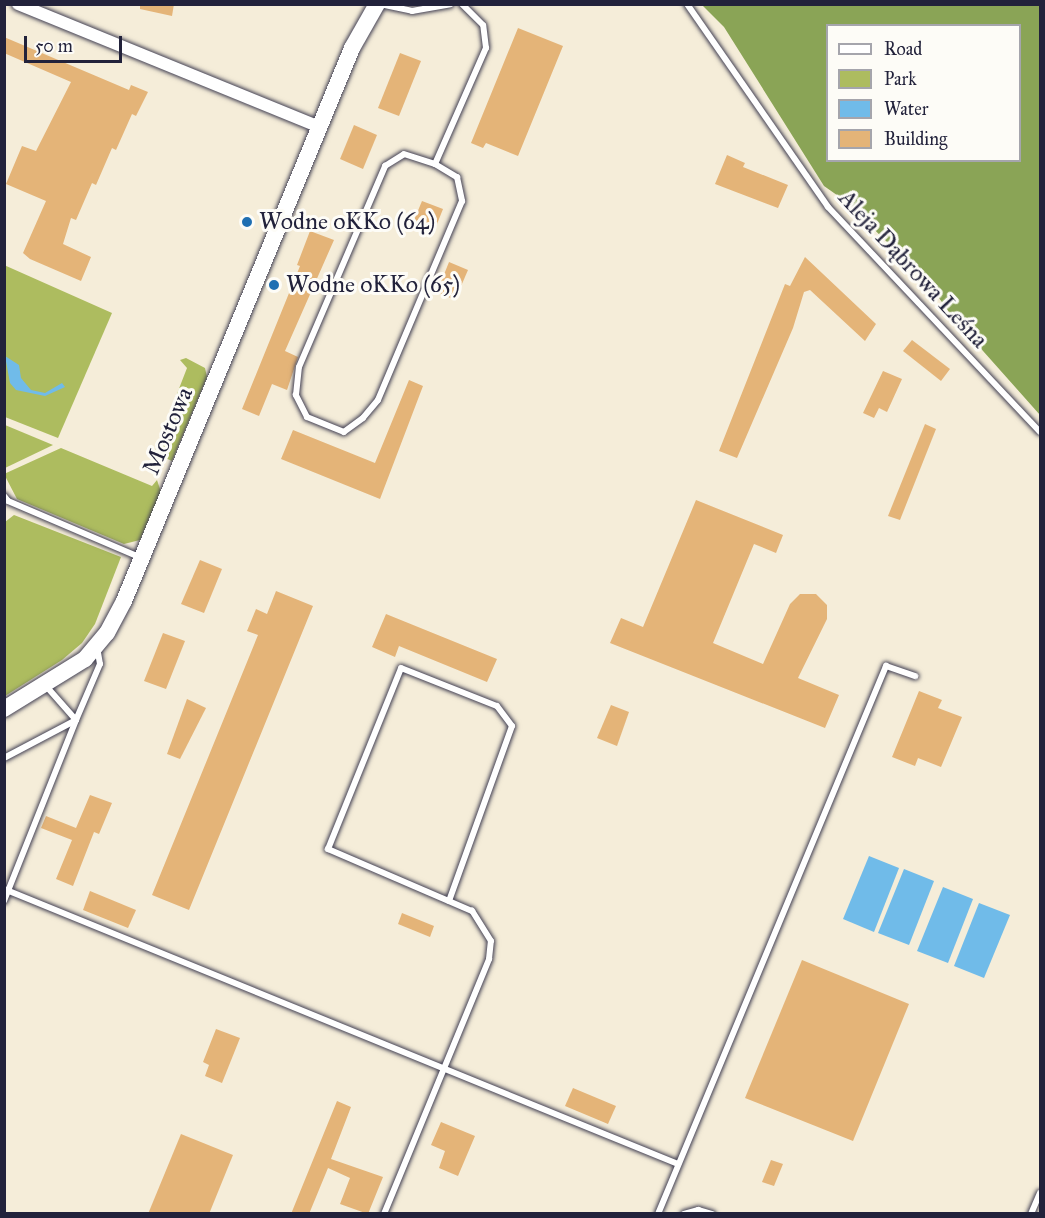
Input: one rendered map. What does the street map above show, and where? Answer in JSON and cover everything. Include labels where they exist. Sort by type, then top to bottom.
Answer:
[{"type":"street","points":[[18,4],[319,127]]},
{"type":"street","name":"Mostowa","points":[[4,709],[46,686],[97,647],[124,601],[352,48],[379,4]]},
{"type":"lane","points":[[379,4],[412,11],[450,4]]},
{"type":"lane","points":[[435,164],[486,48],[483,25],[462,4]]},
{"type":"lane","name":"Aleja Dąbrowa Leśna","points":[[687,4],[828,207],[1041,432]]},
{"type":"lane","points":[[404,154],[435,164],[457,177],[462,201],[378,399],[363,418],[344,432],[307,417],[296,395],[298,367],[385,166],[404,154]]},
{"type":"lane","points":[[4,508],[6,498],[142,558]]},
{"type":"lane","points":[[4,901],[100,664],[97,647]]},
{"type":"lane","points":[[658,1214],[886,666],[915,676]]},
{"type":"lane","points":[[384,1214],[489,959],[491,941],[472,911],[328,849],[401,668],[497,706],[512,726],[449,901]]},
{"type":"lane","points":[[46,686],[76,720]]},
{"type":"lane","points":[[4,758],[76,720]]},
{"type":"lane","points":[[7,890],[678,1164]]},
{"type":"lane","points":[[1031,1214],[1041,1193]]},
{"type":"lane","points":[[684,1214],[698,1210],[712,1214]]},
{"type":"green space","points":[[702,5],[1040,5],[1040,415],[951,315],[927,281],[844,200],[824,186],[724,27]]},
{"type":"green space","points":[[4,265],[112,313],[58,438],[5,417]]},
{"type":"green space","points":[[186,358],[205,368],[207,377],[172,461],[154,453],[187,368],[180,360]]},
{"type":"green space","points":[[5,425],[53,445],[5,468]]},
{"type":"green space","points":[[61,448],[152,486],[157,480],[161,492],[140,540],[124,544],[17,499],[4,474]]},
{"type":"green space","points":[[14,515],[121,557],[95,624],[82,643],[62,660],[5,696],[5,522]]},
{"type":"water","points":[[5,356],[19,365],[21,378],[31,390],[45,393],[62,383],[65,387],[45,396],[16,390],[10,383]]},
{"type":"water","points":[[869,856],[899,868],[874,932],[843,919]]},
{"type":"water","points":[[904,869],[934,881],[909,945],[878,933]]},
{"type":"water","points":[[943,887],[973,899],[948,963],[917,951]]},
{"type":"water","points":[[979,903],[1010,915],[984,978],[954,966]]},
{"type":"building","points":[[140,4],[174,4],[172,16],[140,9]]},
{"type":"building","points":[[518,28],[563,46],[518,156],[486,143],[483,148],[471,143]]},
{"type":"building","points":[[4,37],[129,90],[131,85],[148,92],[136,116],[132,114],[116,150],[112,148],[96,185],[92,183],[76,220],[71,218],[63,244],[91,257],[81,281],[30,259],[23,253],[46,201],[6,184],[22,146],[36,151],[71,82],[4,53]]},
{"type":"building","points":[[400,53],[421,61],[399,116],[378,108]]},
{"type":"building","points":[[354,125],[377,135],[363,169],[340,159]]},
{"type":"building","points":[[727,155],[745,163],[743,167],[788,185],[778,208],[715,184]]},
{"type":"building","points":[[422,201],[443,209],[433,234],[412,225]]},
{"type":"building","points":[[310,231],[334,240],[285,351],[298,357],[287,390],[272,384],[259,416],[242,409],[300,266],[297,265]]},
{"type":"building","points":[[805,257],[876,324],[865,341],[810,290],[804,292],[793,328],[737,458],[719,451],[785,284],[790,286]]},
{"type":"building","points":[[449,262],[468,270],[455,300],[437,292]]},
{"type":"building","points":[[912,340],[950,369],[941,381],[903,351]]},
{"type":"building","points":[[883,371],[902,379],[887,412],[879,408],[874,418],[863,413]]},
{"type":"building","points":[[409,380],[423,386],[380,499],[281,459],[293,430],[375,463]]},
{"type":"building","points":[[925,424],[936,429],[900,520],[888,516]]},
{"type":"building","points":[[696,500],[783,535],[776,553],[754,544],[713,643],[763,664],[790,604],[800,594],[816,594],[827,605],[827,619],[798,678],[839,695],[825,728],[610,643],[621,618],[643,627]]},
{"type":"building","points":[[200,560],[222,569],[204,613],[181,604]]},
{"type":"building","points":[[276,591],[313,606],[189,910],[152,895],[258,635],[247,631],[256,609],[267,614]]},
{"type":"building","points":[[386,614],[497,659],[487,682],[399,646],[395,657],[372,647]]},
{"type":"building","points":[[163,633],[185,641],[166,689],[144,681]]},
{"type":"building","points":[[919,691],[942,700],[938,708],[962,717],[941,767],[918,758],[915,766],[892,757]]},
{"type":"building","points":[[187,699],[206,708],[180,759],[167,754]]},
{"type":"building","points":[[611,705],[629,712],[617,746],[597,738]]},
{"type":"building","points":[[90,795],[112,803],[99,834],[94,832],[73,886],[56,879],[72,840],[41,828],[46,816],[76,828]]},
{"type":"building","points":[[90,891],[136,910],[128,928],[83,910]]},
{"type":"building","points":[[402,913],[434,926],[430,937],[398,924]]},
{"type":"building","points":[[802,960],[909,1004],[853,1141],[745,1098]]},
{"type":"building","points":[[216,1029],[240,1038],[222,1083],[205,1076],[209,1065],[203,1062]]},
{"type":"building","points":[[573,1088],[616,1106],[608,1124],[565,1106]]},
{"type":"building","points":[[337,1101],[351,1107],[331,1159],[383,1177],[368,1214],[340,1204],[350,1178],[328,1168],[309,1214],[291,1214]]},
{"type":"building","points":[[441,1122],[475,1136],[458,1176],[439,1168],[445,1151],[431,1145]]},
{"type":"building","points":[[181,1134],[233,1155],[209,1214],[148,1214]]},
{"type":"building","points":[[771,1160],[783,1164],[774,1186],[762,1182]]},
{"type":"place","name":"Wodne oKKo (64)","points":[[247,222]]},
{"type":"place","name":"Wodne oKKo (65)","points":[[274,285]]}]
